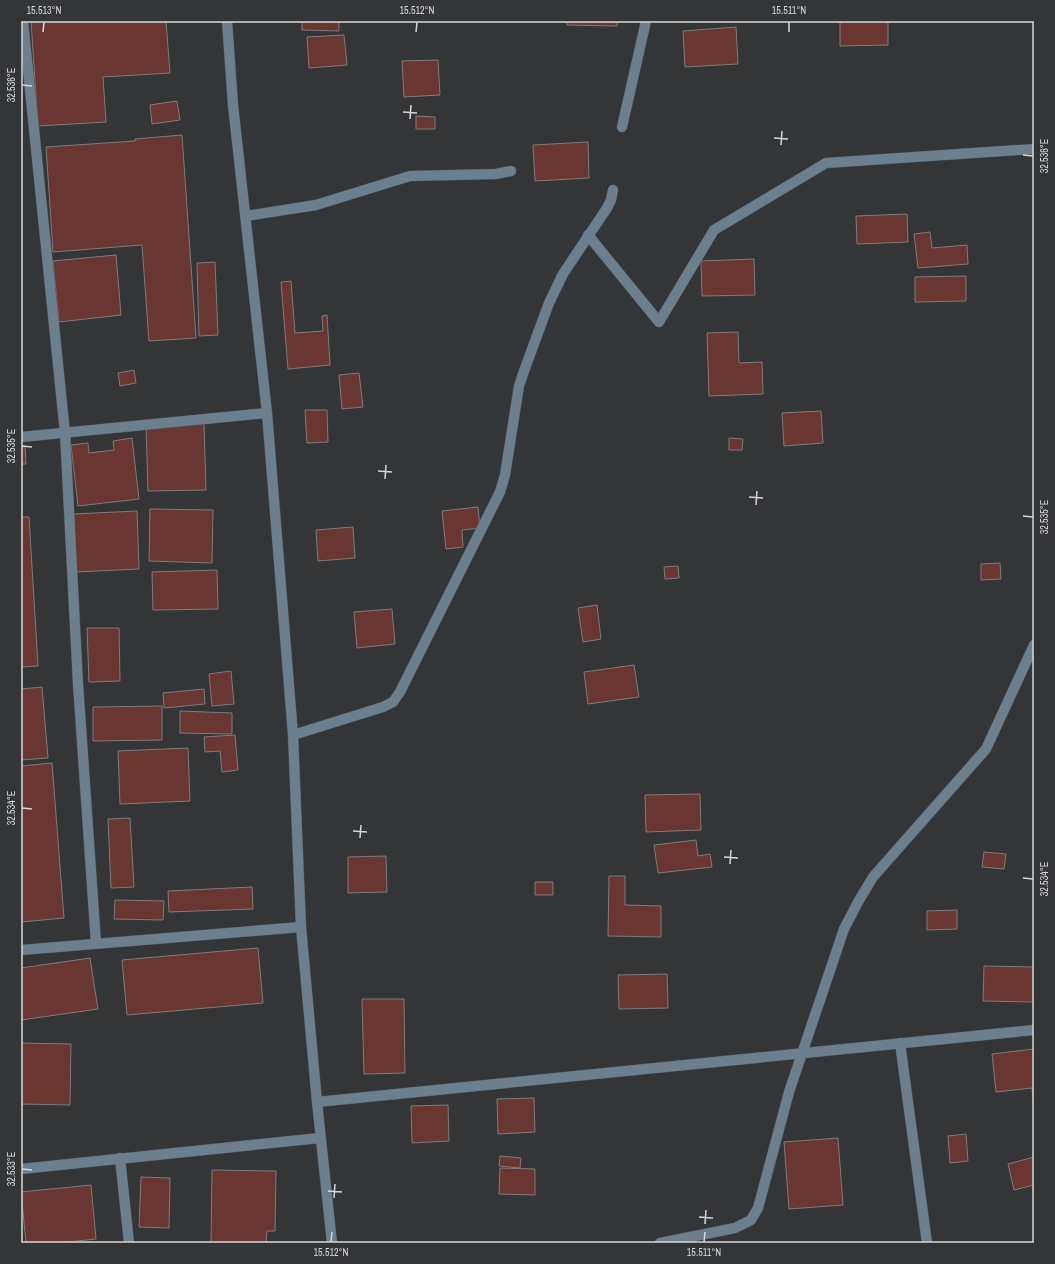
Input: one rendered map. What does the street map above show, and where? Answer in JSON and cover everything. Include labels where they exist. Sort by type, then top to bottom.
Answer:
[{"type":"street","points":[[23,21],[65,433],[78,684],[96,943]]},
{"type":"street","points":[[227,21],[233,105],[267,413],[293,735],[301,928],[320,1138],[332,1243]]},
{"type":"street","points":[[622,127],[646,21]]},
{"type":"street","points":[[588,235],[659,322],[714,230],[826,163],[1034,148]]},
{"type":"street","points":[[246,216],[316,205],[410,176],[496,174],[511,171]]},
{"type":"street","points":[[293,735],[382,707],[393,702],[400,692],[500,492],[505,475],[520,386],[549,303],[563,274],[612,200],[613,190]]},
{"type":"street","points":[[21,437],[267,413]]},
{"type":"street","points":[[660,1243],[735,1228],[751,1220],[758,1208],[789,1092],[844,929],[873,877],[986,749],[1034,646]]},
{"type":"street","points":[[21,950],[301,928]]},
{"type":"street","points":[[317,1102],[1034,1030]]},
{"type":"street","points":[[900,1044],[927,1243]]},
{"type":"street","points":[[21,1168],[320,1138]]},
{"type":"street","points":[[120,1158],[129,1243]]},
{"type":"building","points":[[31,21],[166,21],[170,73],[103,77],[106,122],[38,126]]},
{"type":"building","points":[[302,21],[339,21],[339,31],[302,30]]},
{"type":"building","points":[[567,21],[617,21],[617,26],[567,25]]},
{"type":"building","points":[[840,21],[888,21],[888,45],[840,46]]},
{"type":"building","points":[[736,27],[738,64],[685,67],[683,31]]},
{"type":"building","points":[[344,35],[347,65],[309,68],[307,37]]},
{"type":"building","points":[[438,60],[440,95],[404,97],[402,61]]},
{"type":"building","points":[[177,101],[180,120],[152,124],[150,105]]},
{"type":"building","points":[[416,116],[435,117],[435,129],[416,129]]},
{"type":"building","points":[[182,135],[196,338],[149,341],[142,245],[53,252],[46,147],[135,141],[135,139]]},
{"type":"building","points":[[588,142],[589,178],[535,181],[533,145]]},
{"type":"building","points":[[907,214],[908,242],[857,244],[856,216]]},
{"type":"building","points":[[930,232],[932,248],[967,245],[968,264],[918,268],[914,234]]},
{"type":"building","points":[[116,255],[121,315],[59,322],[53,261]]},
{"type":"building","points":[[754,259],[755,295],[702,296],[701,261]]},
{"type":"building","points":[[215,262],[218,335],[199,336],[197,263]]},
{"type":"building","points":[[966,276],[966,301],[915,302],[915,277]]},
{"type":"building","points":[[291,281],[295,333],[323,331],[322,316],[327,315],[330,365],[288,369],[281,282]]},
{"type":"building","points":[[738,332],[739,363],[762,362],[763,394],[709,396],[707,333]]},
{"type":"building","points":[[134,370],[136,383],[120,386],[118,373]]},
{"type":"building","points":[[359,373],[363,407],[342,409],[339,375]]},
{"type":"building","points":[[305,410],[327,410],[328,442],[307,443]]},
{"type":"building","points":[[821,411],[823,443],[784,446],[782,413]]},
{"type":"building","points":[[204,424],[206,490],[148,491],[146,426]]},
{"type":"building","points":[[132,438],[139,499],[78,506],[71,445],[88,443],[89,453],[114,450],[113,441]]},
{"type":"building","points":[[729,438],[743,439],[742,450],[729,450]]},
{"type":"building","points":[[21,446],[25,446],[26,464],[21,464]]},
{"type":"building","points":[[478,507],[480,528],[462,530],[463,547],[446,549],[442,511]]},
{"type":"building","points":[[150,509],[213,510],[212,563],[149,561]]},
{"type":"building","points":[[137,511],[139,569],[76,572],[73,514]]},
{"type":"building","points":[[21,517],[29,517],[38,666],[21,667]]},
{"type":"building","points":[[353,527],[355,558],[318,561],[316,530]]},
{"type":"building","points":[[1000,563],[1001,579],[981,580],[981,564]]},
{"type":"building","points":[[678,566],[679,578],[665,579],[664,567]]},
{"type":"building","points":[[217,570],[218,609],[153,610],[152,572]]},
{"type":"building","points":[[597,605],[601,639],[583,642],[578,608]]},
{"type":"building","points":[[392,609],[395,644],[357,648],[354,612]]},
{"type":"building","points":[[87,628],[119,628],[120,681],[89,682]]},
{"type":"building","points":[[634,665],[639,697],[588,704],[584,672]]},
{"type":"building","points":[[231,671],[234,704],[212,706],[209,674]]},
{"type":"building","points":[[42,687],[48,758],[21,760],[21,689]]},
{"type":"building","points":[[204,689],[205,704],[164,708],[163,693]]},
{"type":"building","points":[[162,706],[162,740],[93,741],[93,707]]},
{"type":"building","points":[[180,711],[232,713],[232,734],[180,733]]},
{"type":"building","points":[[235,735],[238,770],[222,772],[220,751],[205,752],[204,737]]},
{"type":"building","points":[[188,748],[190,801],[120,804],[118,751]]},
{"type":"building","points":[[52,763],[64,918],[21,922],[21,766]]},
{"type":"building","points":[[700,794],[701,830],[646,832],[645,795]]},
{"type":"building","points":[[130,818],[134,887],[111,888],[108,819]]},
{"type":"building","points":[[696,840],[698,856],[710,854],[712,867],[658,873],[654,845]]},
{"type":"building","points":[[984,852],[1006,854],[1004,869],[982,867]]},
{"type":"building","points":[[386,856],[387,892],[348,893],[348,857]]},
{"type":"building","points":[[609,876],[625,876],[625,905],[661,906],[661,937],[608,936]]},
{"type":"building","points":[[535,882],[553,882],[553,895],[535,895]]},
{"type":"building","points":[[252,887],[253,909],[169,912],[168,891]]},
{"type":"building","points":[[115,900],[164,901],[163,920],[114,919]]},
{"type":"building","points":[[957,910],[957,929],[927,930],[927,911]]},
{"type":"building","points":[[258,948],[263,1003],[127,1015],[122,960]]},
{"type":"building","points":[[90,958],[98,1009],[21,1020],[21,968]]},
{"type":"building","points":[[984,966],[1034,967],[1034,1002],[983,1001]]},
{"type":"building","points":[[667,974],[668,1008],[619,1009],[618,975]]},
{"type":"building","points":[[362,999],[404,999],[405,1073],[364,1074]]},
{"type":"building","points":[[21,1043],[71,1044],[70,1105],[21,1104]]},
{"type":"building","points":[[1034,1049],[1034,1107],[1032,1088],[996,1092],[992,1054]]},
{"type":"building","points":[[534,1098],[535,1132],[498,1134],[497,1099]]},
{"type":"building","points":[[448,1105],[449,1141],[412,1143],[411,1106]]},
{"type":"building","points":[[966,1134],[968,1161],[950,1163],[948,1136]]},
{"type":"building","points":[[838,1138],[843,1205],[789,1209],[784,1142]]},
{"type":"building","points":[[500,1156],[521,1158],[520,1168],[499,1166]]},
{"type":"building","points":[[1034,1157],[1034,1185],[1014,1190],[1008,1164]]},
{"type":"building","points":[[500,1168],[535,1169],[535,1195],[499,1194]]},
{"type":"building","points":[[212,1170],[276,1171],[275,1231],[267,1231],[266,1243],[211,1243]]},
{"type":"building","points":[[141,1177],[170,1178],[169,1228],[139,1227]]},
{"type":"building","points":[[91,1185],[96,1239],[59,1243],[26,1243],[21,1192]]}]
